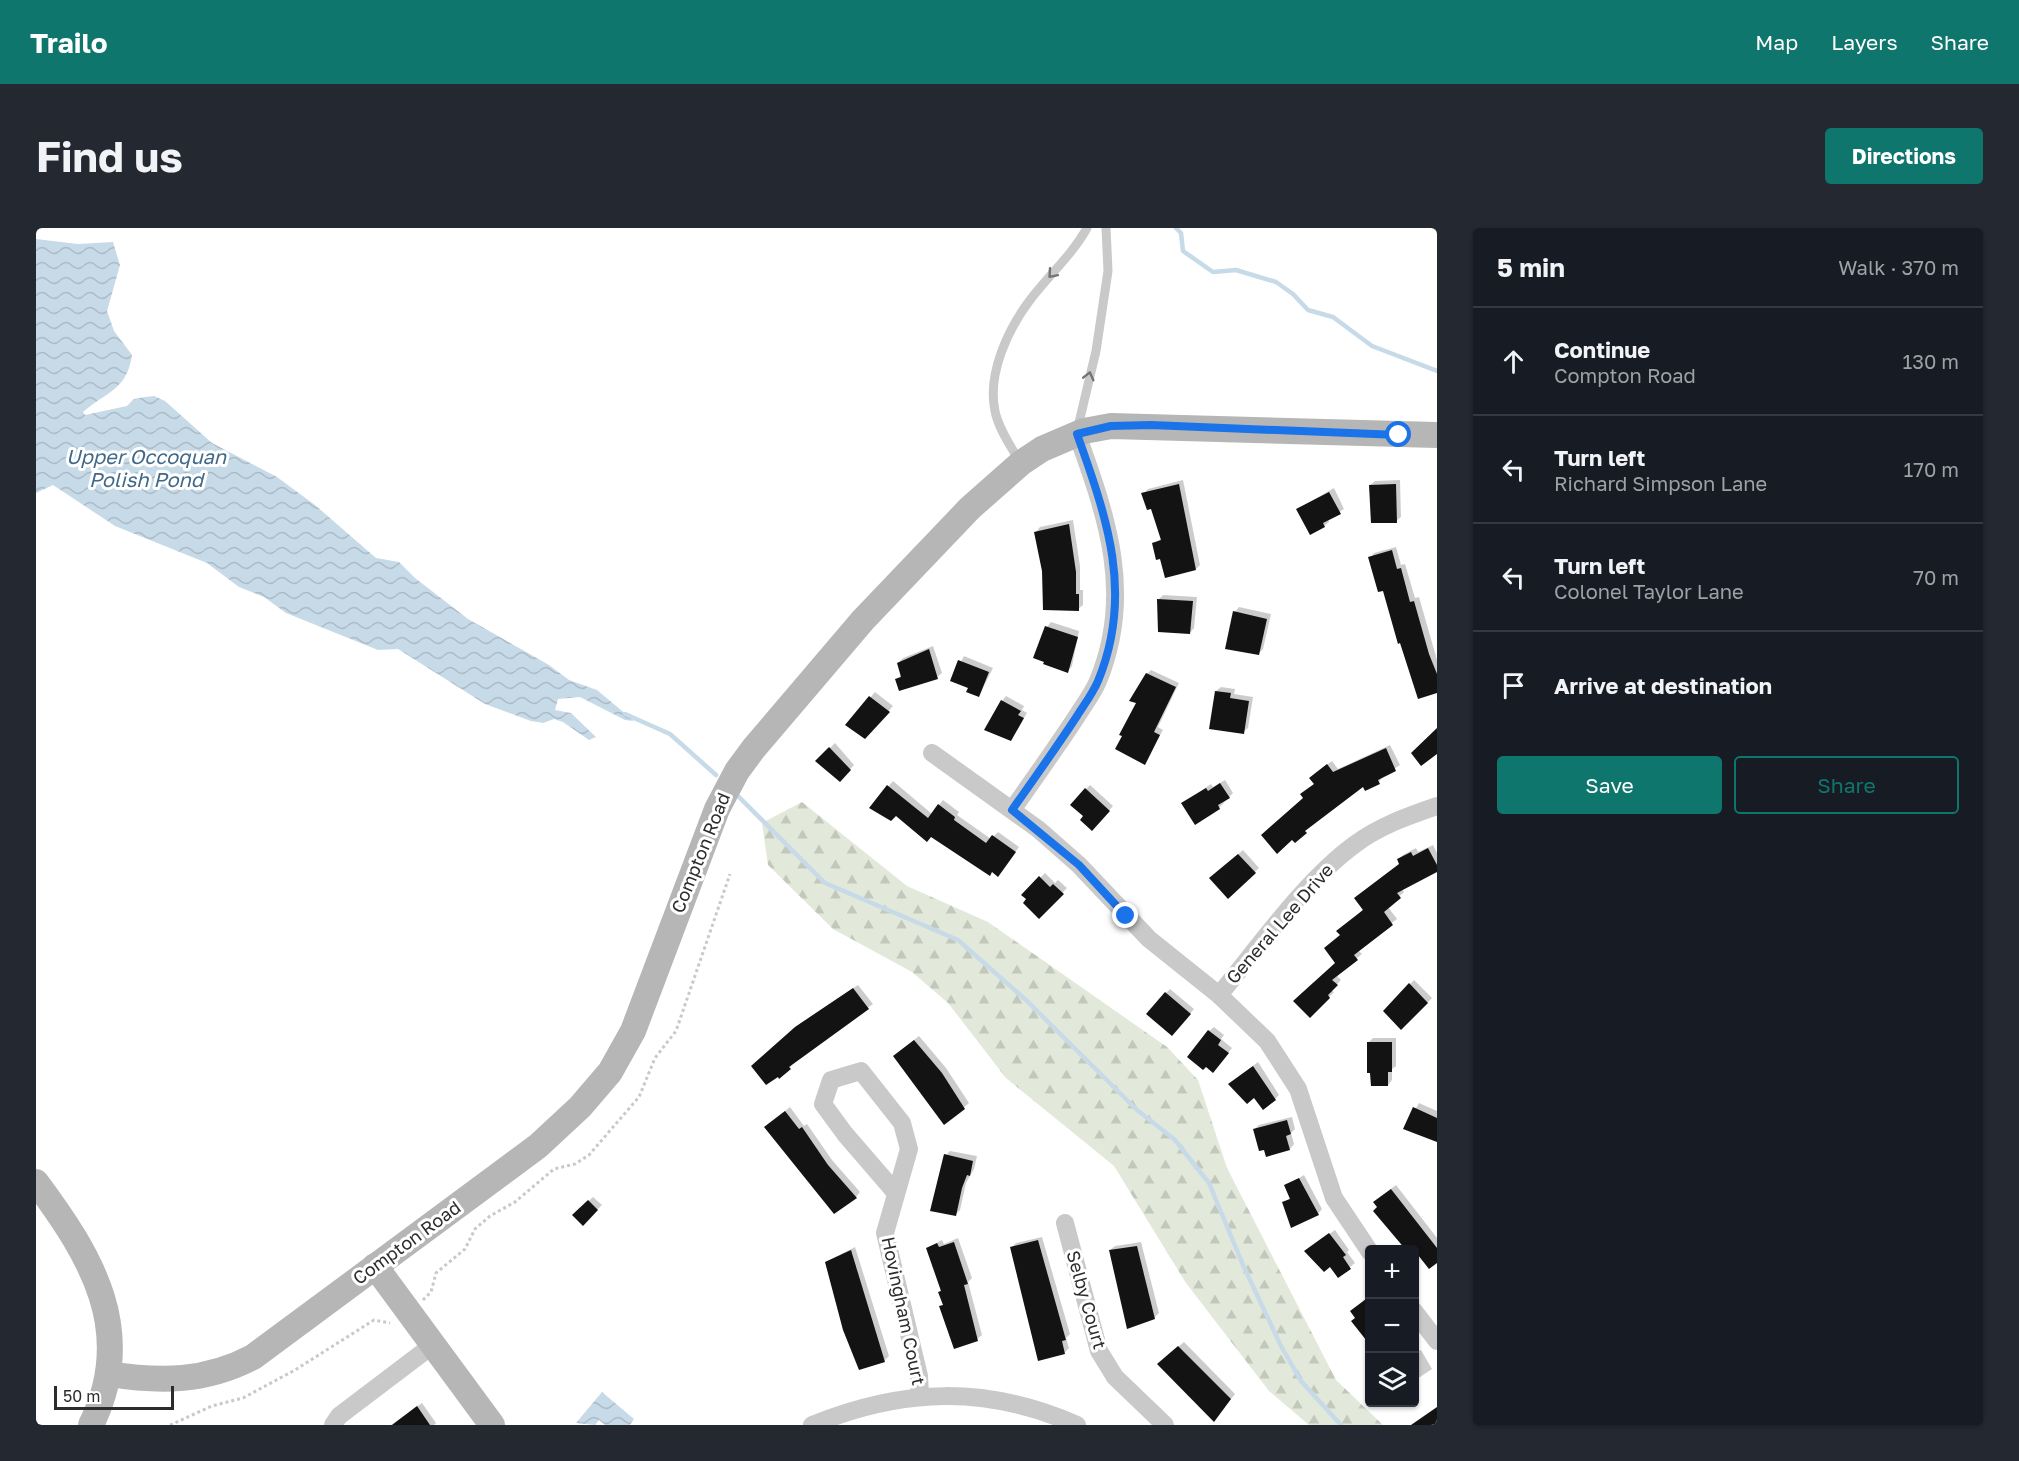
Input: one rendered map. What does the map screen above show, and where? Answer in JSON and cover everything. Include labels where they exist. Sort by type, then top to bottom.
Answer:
[{"type":"street","name":"Compton Road","points":[[109,1374],[145,1380],[187,1379],[236,1365],[270,1347],[538,1146],[597,1089],[622,1054],[633,1031],[694,862],[717,808],[737,771],[766,732],[898,582],[970,508],[1021,463],[1042,449],[1077,434],[1111,426],[1151,425],[1437,435]]},
{"type":"street","points":[[1012,810],[1098,682],[1114,631],[1117,586],[1111,543],[1097,490],[1077,434]]},
{"type":"street","points":[[932,753],[1012,810],[1079,865],[1149,939],[1219,995],[1254,1027],[1282,1061],[1298,1089],[1334,1198],[1365,1245]]},
{"type":"street","name":"General Lee Drive","points":[[1219,995],[1319,876],[1337,858],[1380,828],[1437,806]]},
{"type":"street","name":"Hovingham Court","points":[[895,1192],[845,1134],[823,1104],[831,1080],[861,1071],[902,1123],[909,1149],[885,1233],[919,1376],[920,1395]]},
{"type":"street","points":[[36,1182],[79,1243],[93,1271],[109,1333],[109,1374],[100,1407],[91,1425]]},
{"type":"street","name":"Selby Court","points":[[1065,1223],[1099,1351],[1115,1377],[1165,1425]]},
{"type":"street","points":[[375,1266],[492,1425]]},
{"type":"street","points":[[1419,1318],[1437,1341]]},
{"type":"street","points":[[333,1425],[339,1416],[434,1344]]},
{"type":"street","points":[[812,1425],[849,1410],[920,1395],[960,1396],[1018,1404],[1077,1425]]},
{"type":"lane","points":[[1021,463],[994,412],[993,381],[999,356],[1029,301],[1077,245],[1087,228]]},
{"type":"lane","points":[[1077,434],[1095,351],[1108,272],[1106,228]]},
{"type":"green space","points":[[802,802],[907,886],[988,922],[1167,1047],[1198,1080],[1227,1168],[1336,1380],[1383,1425],[1309,1425],[1269,1391],[1186,1283],[1114,1166],[1006,1078],[948,1003],[912,972],[833,929],[768,865],[762,823]]},
{"type":"water","name":"Upper Occoquan Polish Pond","points":[[36,239],[78,244],[113,242],[120,265],[107,311],[114,331],[132,355],[129,367],[120,383],[83,412],[85,415],[127,406],[134,399],[145,397],[154,396],[165,401],[212,443],[277,477],[315,505],[376,558],[399,562],[415,578],[468,619],[549,665],[569,680],[597,690],[634,721],[625,720],[580,697],[558,699],[555,710],[571,713],[596,737],[589,740],[563,722],[554,719],[543,723],[531,721],[485,704],[398,649],[378,650],[286,613],[264,597],[239,587],[207,563],[115,526],[53,485],[36,493]]},
{"type":"water","points":[[602,1392],[634,1419],[630,1425],[605,1425],[599,1420],[595,1425],[576,1423]]},
{"type":"building","points":[[1179,484],[1196,570],[1165,578],[1160,559],[1156,560],[1152,543],[1161,540],[1151,509],[1147,510],[1141,493]]},
{"type":"building","points":[[1396,484],[1397,523],[1371,523],[1369,485]]},
{"type":"building","points":[[1329,492],[1341,514],[1323,523],[1325,527],[1310,535],[1296,509]]},
{"type":"building","points":[[1069,524],[1076,572],[1076,594],[1079,594],[1079,611],[1043,610],[1042,571],[1034,532]]},
{"type":"building","points":[[1392,550],[1397,569],[1401,568],[1410,602],[1414,601],[1437,674],[1437,693],[1418,699],[1400,643],[1398,644],[1383,591],[1378,592],[1368,557]]},
{"type":"building","points":[[1157,599],[1193,601],[1190,634],[1158,632]]},
{"type":"building","points":[[1233,611],[1267,619],[1259,655],[1225,649]]},
{"type":"building","points":[[1045,626],[1078,637],[1068,673],[1033,658]]},
{"type":"building","points":[[929,649],[938,679],[899,691],[895,679],[901,677],[897,663]]},
{"type":"building","points":[[958,660],[989,672],[979,697],[966,692],[968,688],[950,681]]},
{"type":"building","points":[[1146,673],[1176,687],[1154,732],[1160,735],[1145,765],[1115,749],[1122,736],[1119,735],[1136,703],[1129,701]]},
{"type":"building","points":[[1215,691],[1231,693],[1230,698],[1249,701],[1244,734],[1209,729]]},
{"type":"building","points":[[869,696],[890,712],[865,739],[845,725]]},
{"type":"building","points":[[1001,700],[1021,711],[1018,715],[1024,718],[1011,741],[984,730]]},
{"type":"building","points":[[1437,728],[1437,754],[1421,766],[1411,753]]},
{"type":"building","points":[[829,747],[851,770],[840,782],[815,761]]},
{"type":"building","points":[[1386,748],[1396,771],[1378,780],[1380,784],[1365,791],[1363,787],[1305,831],[1307,833],[1295,843],[1292,840],[1277,854],[1261,835],[1303,798],[1300,794],[1314,784],[1309,778],[1327,764],[1333,772]]},
{"type":"building","points":[[1220,783],[1230,798],[1218,805],[1220,809],[1195,825],[1181,803],[1206,788],[1208,791]]},
{"type":"building","points":[[887,785],[928,818],[938,804],[955,817],[954,820],[986,843],[992,835],[1016,852],[998,877],[992,872],[990,876],[931,837],[927,842],[896,816],[891,821],[869,808]]},
{"type":"building","points":[[1085,788],[1110,811],[1092,831],[1080,820],[1083,816],[1070,805]]},
{"type":"building","points":[[1428,848],[1437,865],[1437,872],[1397,893],[1401,898],[1384,912],[1393,925],[1354,955],[1358,960],[1332,980],[1338,985],[1328,995],[1330,998],[1310,1018],[1293,1001],[1335,963],[1324,948],[1340,935],[1336,931],[1363,910],[1354,898],[1399,864],[1397,859],[1411,852],[1413,856]]},
{"type":"building","points":[[1238,854],[1256,873],[1228,899],[1209,878]]},
{"type":"building","points":[[1039,876],[1050,887],[1053,884],[1064,894],[1039,919],[1023,903],[1026,899],[1021,895]]},
{"type":"building","points":[[1409,983],[1428,1003],[1401,1030],[1383,1011]]},
{"type":"building","points":[[853,988],[869,1009],[789,1067],[791,1069],[779,1079],[778,1077],[766,1085],[751,1066],[795,1027]]},
{"type":"building","points":[[1165,992],[1191,1014],[1172,1036],[1146,1014]]},
{"type":"building","points":[[1208,1030],[1221,1040],[1218,1045],[1229,1053],[1213,1073],[1206,1067],[1203,1070],[1187,1057]]},
{"type":"building","points":[[914,1040],[942,1073],[965,1109],[944,1125],[893,1056]]},
{"type":"building","points":[[1367,1042],[1392,1042],[1392,1072],[1388,1072],[1388,1086],[1371,1086],[1370,1073],[1367,1073]]},
{"type":"building","points":[[1253,1066],[1276,1100],[1263,1110],[1254,1098],[1247,1104],[1228,1084]]},
{"type":"building","points":[[1413,1107],[1437,1118],[1437,1142],[1403,1129]]},
{"type":"building","points":[[785,1111],[799,1129],[802,1127],[828,1165],[857,1198],[834,1214],[764,1127]]},
{"type":"building","points":[[1287,1120],[1291,1134],[1286,1136],[1290,1150],[1266,1157],[1264,1150],[1259,1151],[1253,1129]]},
{"type":"building","points":[[944,1154],[973,1161],[970,1176],[967,1175],[962,1188],[956,1216],[930,1211]]},
{"type":"building","points":[[1299,1178],[1319,1215],[1291,1228],[1282,1202],[1290,1199],[1284,1185]]},
{"type":"building","points":[[1391,1189],[1437,1248],[1437,1263],[1429,1269],[1419,1256],[1419,1245],[1402,1245],[1373,1211],[1377,1207],[1373,1202]]},
{"type":"building","points":[[588,1200],[598,1210],[583,1226],[572,1215]]},
{"type":"building","points":[[1329,1233],[1346,1255],[1343,1257],[1351,1269],[1338,1278],[1330,1267],[1324,1272],[1304,1251]]},
{"type":"building","points":[[1038,1240],[1066,1340],[1062,1341],[1065,1354],[1038,1361],[1010,1247]]},
{"type":"building","points":[[954,1242],[968,1284],[964,1285],[978,1341],[954,1349],[939,1306],[943,1305],[938,1292],[941,1291],[926,1248],[937,1243],[939,1247]]},
{"type":"building","points":[[1137,1246],[1155,1319],[1127,1329],[1109,1250]]},
{"type":"building","points":[[851,1250],[885,1362],[859,1370],[843,1330],[825,1262]]},
{"type":"building","points":[[1365,1300],[1365,1339],[1351,1321],[1355,1318],[1350,1311]]},
{"type":"building","points":[[1178,1346],[1231,1399],[1214,1422],[1157,1364]]},
{"type":"building","points":[[417,1406],[430,1425],[392,1425]]},
{"type":"building","points":[[1437,1407],[1437,1425],[1411,1425]]},
{"type":"waterway","points":[[1176,228],[1181,233],[1183,251],[1213,272],[1236,270],[1276,282],[1293,294],[1308,310],[1333,317],[1372,346],[1437,371]]},
{"type":"waterway","points":[[625,714],[670,734],[716,775]]},
{"type":"waterway","points":[[738,796],[825,883],[958,940],[1027,1001],[1137,1110],[1174,1139],[1209,1183],[1243,1265],[1281,1346],[1301,1381],[1341,1425]]},
{"type":"route","points":[[1126,916],[1079,865],[1038,829],[1012,810],[1063,738],[1098,682],[1114,631],[1117,586],[1111,543],[1097,490],[1077,434],[1111,426],[1151,425],[1399,435]]}]
